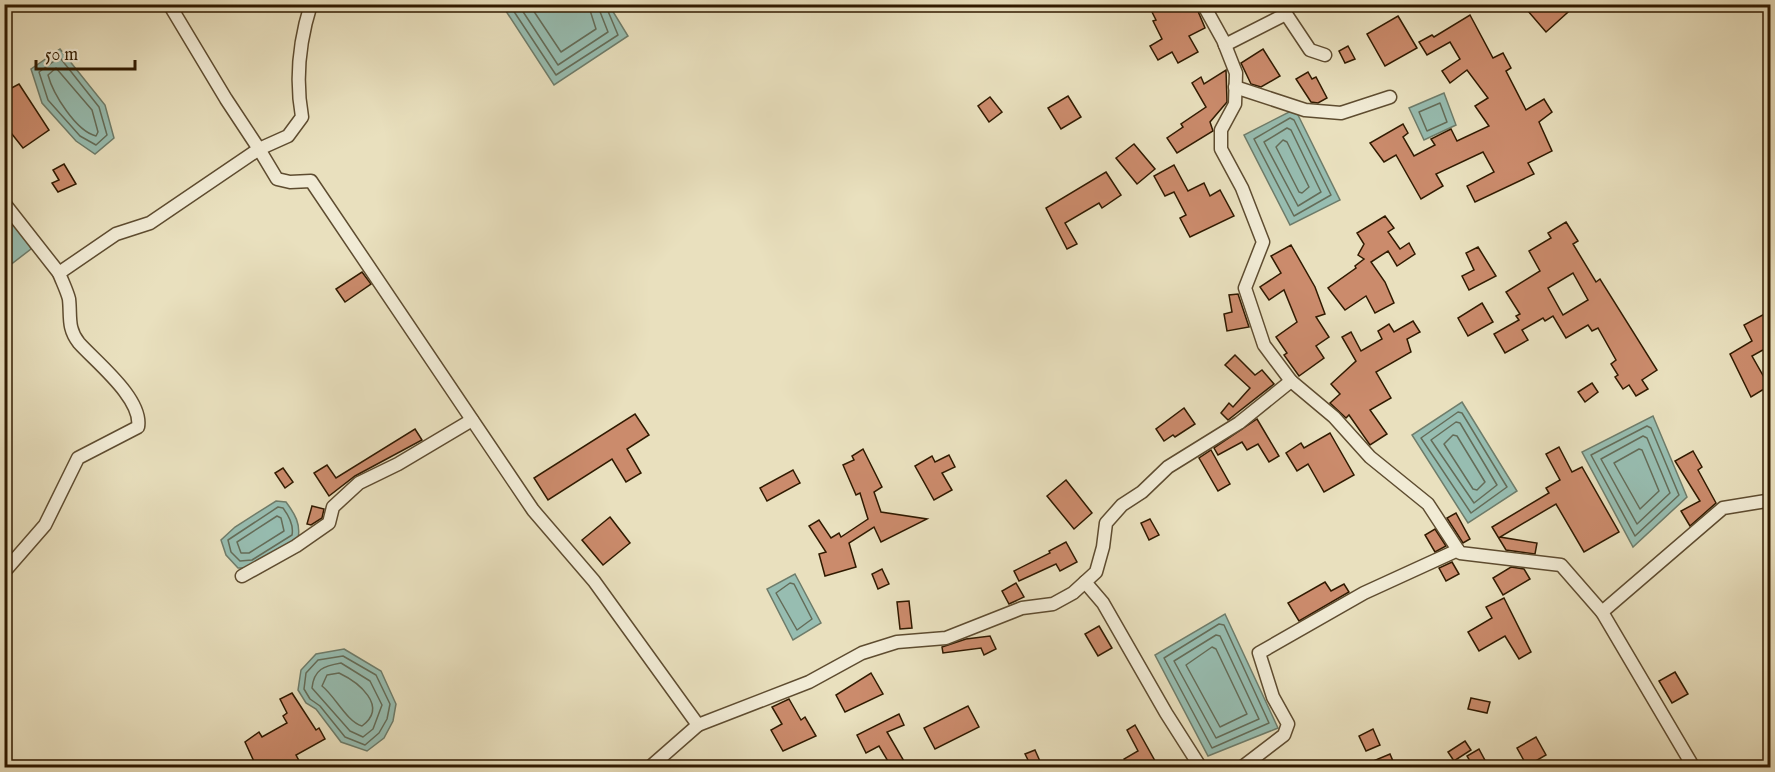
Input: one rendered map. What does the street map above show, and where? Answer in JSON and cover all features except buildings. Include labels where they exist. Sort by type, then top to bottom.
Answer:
[{"type":"street","points":[[170,4],[225,99],[278,179],[290,182],[310,181],[533,510],[594,581],[698,725]]},
{"type":"street","points":[[59,273],[116,234],[150,223],[259,149],[288,136],[302,117],[298,95],[300,38],[311,4]]},
{"type":"street","points":[[1203,4],[1225,45],[1236,73],[1235,104],[1221,130],[1221,149],[1242,188],[1263,242],[1245,288],[1264,345],[1291,381],[1335,417],[1370,456],[1428,504],[1460,553],[1561,565],[1602,612],[1694,768]]},
{"type":"street","points":[[1225,45],[1286,14],[1310,50],[1325,55]]},
{"type":"street","points":[[1235,87],[1305,110],[1341,113],[1390,97]]},
{"type":"street","points":[[4,203],[59,273],[69,298],[69,325],[77,341],[100,362],[135,407],[140,420],[138,427],[78,458],[45,525],[4,572]]},
{"type":"street","points":[[649,768],[698,725],[784,693],[862,653],[897,642],[946,638],[1022,608],[1053,604],[1096,572],[1103,547],[1106,523],[1122,504],[1142,492],[1168,467],[1239,423],[1291,381]]},
{"type":"street","points":[[242,576],[296,546],[329,523],[333,507],[359,483],[398,464],[472,420]]},
{"type":"street","points":[[1602,612],[1723,508],[1766,501],[1770,504]]},
{"type":"street","points":[[1241,768],[1284,735],[1288,724],[1273,697],[1258,653],[1364,593],[1458,550]]},
{"type":"street","points":[[1085,582],[1103,603],[1166,713],[1201,768]]},
{"type":"water","points":[[502,5],[609,5],[628,36],[554,85]]},
{"type":"water","points":[[60,49],[105,105],[114,138],[95,154],[76,141],[42,103],[31,69]]},
{"type":"water","points":[[1444,93],[1456,125],[1424,140],[1409,108]]},
{"type":"water","points":[[1295,109],[1340,200],[1290,225],[1244,135]]},
{"type":"water","points":[[4,212],[27,239],[31,249],[5,269]]},
{"type":"water","points":[[1462,402],[1517,491],[1468,523],[1412,435]]},
{"type":"water","points":[[1653,416],[1687,497],[1633,547],[1582,452]]},
{"type":"water","points":[[276,501],[286,502],[292,511],[298,524],[298,539],[246,568],[238,568],[226,555],[221,540],[235,527]]},
{"type":"water","points":[[795,574],[821,623],[793,640],[767,589]]},
{"type":"water","points":[[1225,614],[1278,728],[1208,756],[1155,655]]},
{"type":"water","points":[[344,649],[381,671],[396,704],[393,721],[384,738],[367,751],[341,742],[316,709],[306,703],[298,690],[301,670],[316,654]]}]
